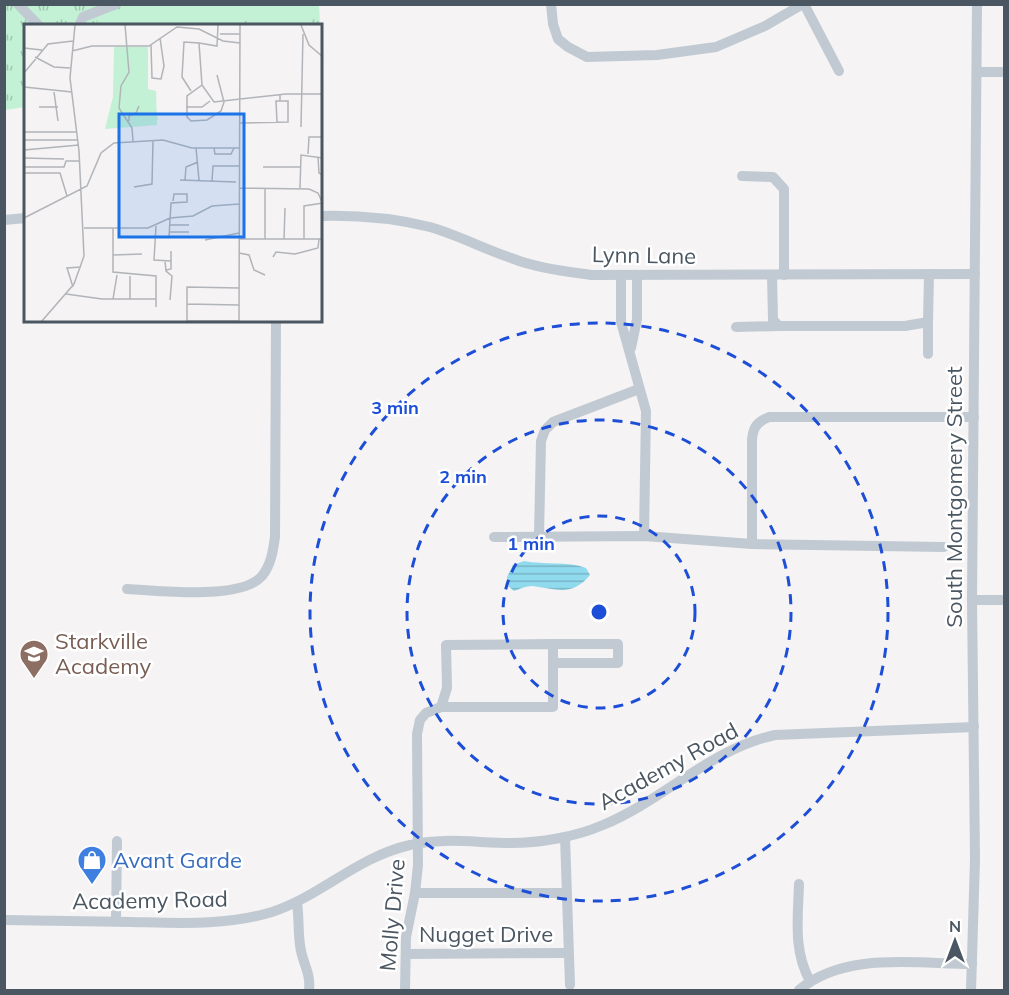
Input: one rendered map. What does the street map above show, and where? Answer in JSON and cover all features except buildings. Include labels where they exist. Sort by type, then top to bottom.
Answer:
[{"type":"street","points":[[18,4],[37,24]]},
{"type":"street","points":[[80,24],[82,17],[116,4]]},
{"type":"street","points":[[552,4],[553,24],[558,39],[567,47],[587,57],[657,55],[716,47],[765,26],[803,4],[839,71]]},
{"type":"street","name":"South Montgomery Street","points":[[971,990],[975,859],[972,600],[977,4]]},
{"type":"street","points":[[977,72],[1005,72]]},
{"type":"street","points":[[742,176],[773,177],[784,189],[784,275]]},
{"type":"street","name":"Lynn Lane","points":[[322,216],[359,215],[396,219],[432,228],[512,259],[547,269],[621,276],[975,274]]},
{"type":"street","points":[[4,220],[24,218]]},
{"type":"street","points":[[928,354],[929,274]]},
{"type":"street","points":[[772,275],[773,320],[779,327]]},
{"type":"street","points":[[621,276],[621,322],[646,411],[644,536]]},
{"type":"street","points":[[631,351],[637,319],[637,276]]},
{"type":"street","points":[[127,589],[234,590],[251,585],[269,565],[274,537],[276,322]]},
{"type":"street","points":[[736,327],[905,326],[928,322]]},
{"type":"street","points":[[539,536],[541,441],[545,430],[553,422],[639,389]]},
{"type":"street","points":[[752,544],[752,440],[753,429],[760,421],[769,417],[974,417]]},
{"type":"street","points":[[494,537],[644,536],[752,544],[944,547]]},
{"type":"street","points":[[972,600],[1005,600]]},
{"type":"street","points":[[553,644],[553,663],[553,707],[441,707],[447,688],[446,645],[553,644],[618,644],[618,663],[553,663]]},
{"type":"street","name":"Molly Drive","points":[[405,990],[408,919],[415,893],[418,844],[417,735],[420,720],[426,713],[441,707]]},
{"type":"street","name":"Academy Road","points":[[4,920],[202,923],[270,912],[297,902],[348,870],[379,854],[418,844],[513,843],[565,837],[611,821],[722,754],[751,740],[775,735],[974,727]]},
{"type":"street","points":[[565,837],[567,953],[570,985]]},
{"type":"street","points":[[116,921],[117,841]]},
{"type":"street","points":[[799,884],[797,943],[802,968],[810,981]]},
{"type":"street","points":[[415,893],[566,893]]},
{"type":"street","points":[[297,902],[302,959],[310,976],[309,990]]},
{"type":"street","name":"Nugget Drive","points":[[406,954],[567,953]]},
{"type":"street","points":[[799,990],[810,981],[830,971],[853,965],[972,964]]},
{"type":"green space","points":[[4,5],[319,5],[320,24],[24,24],[24,107],[5,110]]},
{"type":"green space","points":[[146,5],[241,5],[244,24],[98,24],[96,13]]},
{"type":"green space","points":[[249,5],[309,5],[311,24],[251,24]]},
{"type":"water","points":[[524,561],[579,566],[586,568],[590,575],[570,589],[557,590],[532,586],[514,591],[508,586],[507,577],[513,565]]},
{"type":"place","name":"Starkville Academy","points":[[34,680]]},
{"type":"place","name":"Avant Garde","points":[[92,886]]}]
